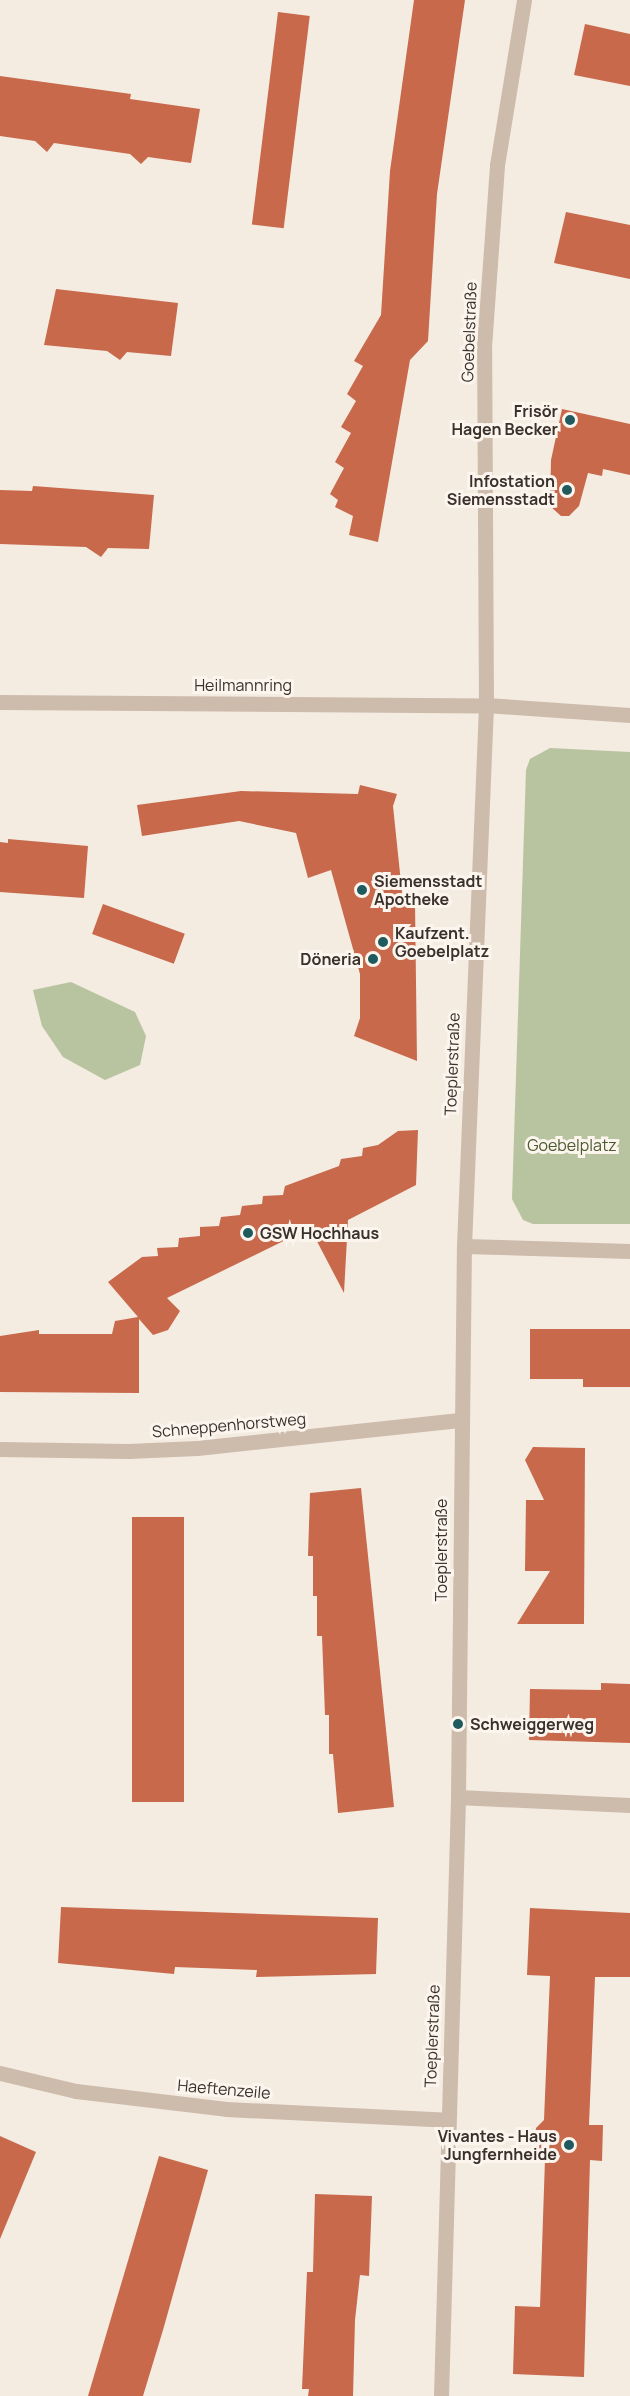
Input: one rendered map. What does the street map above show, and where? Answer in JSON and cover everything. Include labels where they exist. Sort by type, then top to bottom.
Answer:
[{"type":"street","name":"Goebelstraße","points":[[486,705],[484,347],[497,165],[524,0]]},
{"type":"street","name":"Heilmannring","points":[[0,702],[486,705]]},
{"type":"street","points":[[486,705],[630,715]]},
{"type":"street","name":"Toeplerstraße","points":[[441,2396],[447,2120],[458,1797],[460,1420],[464,1246],[486,705]]},
{"type":"street","points":[[464,1246],[630,1251]]},
{"type":"street","name":"Schneppenhorstweg","points":[[0,1449],[128,1451],[197,1448],[460,1420]]},
{"type":"street","points":[[458,1797],[630,1805]]},
{"type":"street","name":"Haeftenzeile","points":[[0,2073],[76,2091],[226,2109],[447,2120]]},
{"type":"green space","name":"Goebelplatz","points":[[550,748],[630,752],[630,1224],[533,1224],[523,1220],[512,1199],[526,770],[530,759]]},
{"type":"green space","points":[[71,982],[135,1012],[146,1036],[140,1065],[105,1080],[63,1057],[42,1026],[33,990]]},
{"type":"building","points":[[414,0],[465,0],[437,194],[428,341],[410,360],[378,542],[349,535],[353,516],[335,507],[338,500],[330,494],[344,468],[335,462],[351,433],[341,427],[356,401],[347,394],[363,366],[354,361],[381,315],[390,171]]},
{"type":"building","points":[[278,12],[310,16],[284,228],[252,224]]},
{"type":"building","points":[[585,24],[630,34],[630,86],[574,75]]},
{"type":"building","points":[[0,76],[131,94],[130,99],[200,109],[191,163],[148,157],[141,164],[130,154],[54,143],[47,152],[35,141],[0,136]]},
{"type":"building","points":[[566,212],[630,225],[630,279],[554,263]]},
{"type":"building","points":[[56,289],[178,303],[171,356],[127,352],[120,360],[107,351],[44,345]]},
{"type":"building","points":[[562,409],[630,424],[630,475],[603,469],[602,476],[588,473],[579,506],[569,516],[561,516],[550,506],[551,460]]},
{"type":"building","points":[[33,486],[154,495],[149,549],[108,548],[101,557],[86,547],[0,544],[0,490],[32,491]]},
{"type":"building","points":[[360,785],[397,794],[393,806],[403,902],[415,903],[417,1061],[354,1036],[360,1018],[360,974],[331,870],[308,878],[296,833],[239,821],[142,836],[137,805],[241,791],[358,794]]},
{"type":"building","points":[[8,839],[88,846],[84,898],[0,892],[0,842],[8,843]]},
{"type":"building","points":[[103,904],[185,934],[174,964],[92,934]]},
{"type":"building","name":"GSW Hochhaus","points":[[418,1130],[416,1185],[348,1220],[344,1293],[310,1228],[167,1298],[180,1311],[168,1330],[153,1335],[139,1319],[139,1393],[0,1392],[0,1336],[39,1330],[39,1334],[112,1334],[115,1321],[138,1317],[108,1282],[142,1257],[158,1256],[157,1248],[178,1247],[179,1238],[200,1236],[200,1227],[219,1226],[221,1217],[240,1215],[242,1206],[262,1204],[263,1196],[283,1195],[285,1186],[339,1166],[341,1159],[362,1156],[363,1148],[378,1145],[398,1131]]},
{"type":"building","points":[[530,1329],[630,1329],[630,1387],[583,1387],[583,1379],[530,1379]]},
{"type":"building","points":[[533,1447],[585,1448],[584,1624],[517,1624],[550,1571],[525,1571],[526,1500],[544,1500],[525,1460]]},
{"type":"building","points":[[361,1488],[394,1807],[338,1813],[333,1754],[329,1754],[329,1715],[325,1715],[322,1636],[317,1636],[317,1596],[313,1596],[313,1556],[308,1556],[310,1493]]},
{"type":"building","points":[[132,1517],[184,1517],[184,1802],[132,1802]]},
{"type":"building","points":[[601,1683],[630,1684],[630,1743],[529,1740],[530,1689],[601,1690]]},
{"type":"building","points":[[61,1907],[378,1918],[376,1974],[256,1977],[257,1970],[175,1967],[174,1974],[58,1963]]},
{"type":"building","name":"Vivantes - Haus Jungfernheide","points":[[530,1908],[630,1913],[630,1977],[595,1977],[589,2125],[603,2125],[602,2161],[590,2160],[584,2377],[513,2374],[515,2306],[540,2307],[545,2159],[535,2150],[535,2139],[536,2128],[544,2120],[550,1976],[527,1975]]},
{"type":"building","points":[[0,2136],[36,2152],[0,2239]]},
{"type":"building","points":[[159,2156],[208,2170],[163,2330],[143,2396],[88,2396]]},
{"type":"building","points":[[315,2194],[372,2196],[369,2276],[360,2275],[355,2320],[353,2396],[308,2396],[309,2389],[302,2389],[307,2272],[313,2272]]},
{"type":"place","name":"Frisör Hagen Becker","points":[[570,420]]},
{"type":"place","name":"Infostation Siemensstadt","points":[[567,490]]},
{"type":"place","name":"Siemensstadt Apotheke","points":[[362,890]]},
{"type":"place","name":"Kaufzent. Goebelplatz","points":[[383,942]]},
{"type":"place","name":"Döneria","points":[[373,959]]},
{"type":"place","name":"GSW Hochhaus","points":[[248,1233]]},
{"type":"place","name":"Schweiggerweg","points":[[458,1724]]},
{"type":"place","name":"Vivantes - Haus Jungfernheide","points":[[569,2145]]}]
